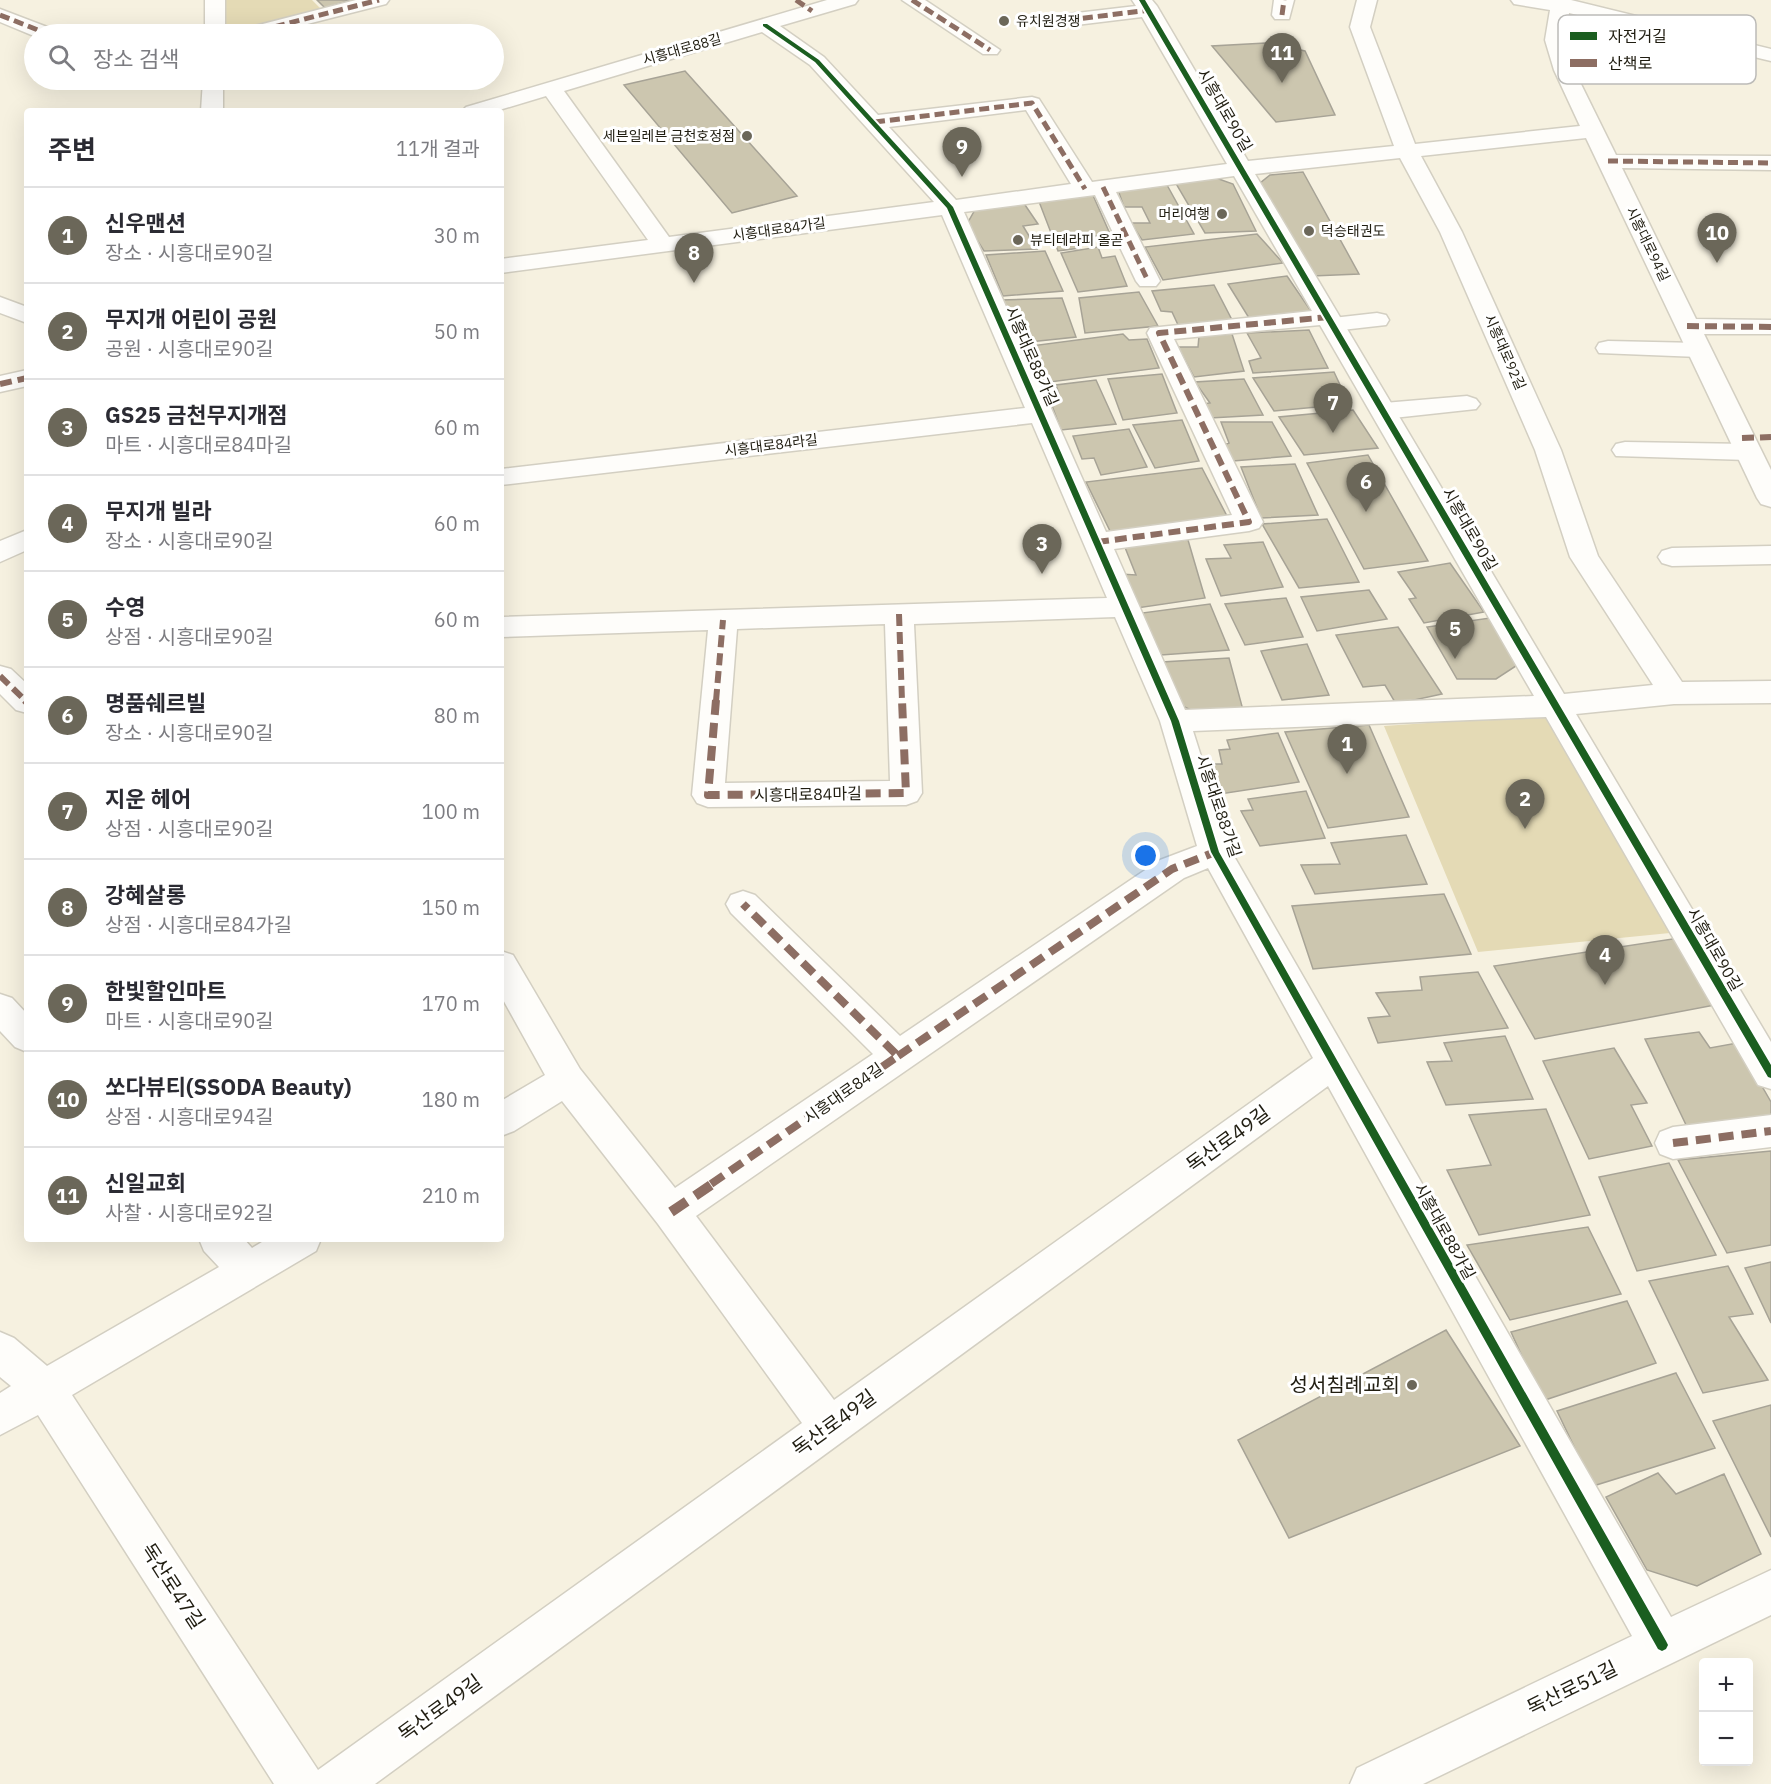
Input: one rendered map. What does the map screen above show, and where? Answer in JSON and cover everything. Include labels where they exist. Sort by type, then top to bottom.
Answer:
[{"type":"street","points":[[215,0],[215,24]]},
{"type":"street","points":[[285,24],[380,0]]},
{"type":"street","name":"시흥대로88길","points":[[483,108],[765,25],[804,5],[848,0]]},
{"type":"street","points":[[912,0],[990,50]]},
{"type":"street","name":"시흥대로92길","points":[[1367,0],[1360,27],[1407,151],[1451,232],[1539,430],[1584,557],[1674,693]]},
{"type":"street","points":[[1521,0],[1560,2],[1612,15]]},
{"type":"street","name":"시흥대로90길","points":[[1068,20],[1146,5],[1771,1074]]},
{"type":"street","points":[[0,15],[24,24]]},
{"type":"street","name":"시흥대로94길","points":[[1558,17],[1555,40],[1558,50]]},
{"type":"street","name":"시흥대로88가길","points":[[765,25],[817,61],[950,207],[1175,721],[1215,852],[1662,1645]]},
{"type":"street","points":[[1756,51],[1771,55]]},
{"type":"street","name":"시흥대로94길","points":[[1571,84],[1771,498]]},
{"type":"street","points":[[551,88],[663,245]]},
{"type":"street","points":[[212,108],[213,90]]},
{"type":"street","points":[[874,122],[1032,103],[1094,188],[1148,281]]},
{"type":"street","name":"시흥대로90길","points":[[950,207],[1242,169],[1593,131]]},
{"type":"street","points":[[1608,162],[1771,163]]},
{"type":"street","name":"시흥대로84가길","points":[[504,266],[950,207]]},
{"type":"street","points":[[0,304],[24,315]]},
{"type":"street","points":[[1096,542],[1249,522],[1159,333],[1331,320],[1377,320]]},
{"type":"street","points":[[1687,326],[1771,327]]},
{"type":"street","points":[[1608,348],[1699,350]]},
{"type":"street","points":[[0,384],[24,379]]},
{"type":"street","points":[[1384,411],[1467,404]]},
{"type":"street","name":"시흥대로84라길","points":[[504,477],[1041,414]]},
{"type":"street","points":[[1625,450],[1745,445],[1771,437]]},
{"type":"street","points":[[0,553],[24,541]]},
{"type":"street","points":[[1672,557],[1771,555]]},
{"type":"street","points":[[504,627],[1125,607]]},
{"type":"street","name":"시흥대로84마길","points":[[723,620],[708,795],[906,793],[899,614]]},
{"type":"street","points":[[0,676],[24,699]]},
{"type":"street","points":[[1175,721],[1556,706],[1674,693],[1771,692]]},
{"type":"street","name":"시흥대로88가길","points":[[898,1056],[1172,868],[1215,852]]},
{"type":"street","name":"시흥대로84길","points":[[671,1212],[898,1056],[744,904]]},
{"type":"street","points":[[504,970],[567,1080],[671,1212],[829,1426]]},
{"type":"street","points":[[0,1008],[24,1034]]},
{"type":"street","name":"독산로49길","points":[[336,1784],[1333,1063]]},
{"type":"street","points":[[504,1118],[567,1080]]},
{"type":"street","points":[[1673,1143],[1771,1131]]},
{"type":"street","points":[[221,1242],[249,1271]]},
{"type":"street","points":[[0,1414],[297,1242]]},
{"type":"street","name":"독산로47길","points":[[0,1351],[44,1389],[301,1784]]},
{"type":"street","name":"독산로51길","points":[[1373,1784],[1771,1592]]},
{"type":"shaded area","points":[[226,0],[312,0],[321,9],[269,24],[225,24]]},
{"type":"shaded area","points":[[1560,714],[1680,932],[1478,952],[1384,726]]},
{"type":"building","points":[[317,0],[351,0],[325,8]]},
{"type":"building","points":[[1266,43],[1305,51],[1335,115],[1276,122],[1212,46]]},
{"type":"building","points":[[685,71],[797,196],[732,213],[624,85]]},
{"type":"building","name":"덕승태권도","points":[[1303,172],[1359,274],[1312,276],[1254,188],[1270,175]]},
{"type":"building","points":[[1216,178],[1233,184],[1256,231],[1205,233],[1175,182]]},
{"type":"building","points":[[1167,185],[1194,234],[1142,240],[1131,223],[1150,223],[1142,207],[1124,207],[1118,190]]},
{"type":"building","points":[[1092,193],[1110,234],[1080,238],[1080,248],[1058,251],[1038,199]]},
{"type":"building","points":[[1023,202],[1038,224],[1023,226],[1037,249],[984,251],[967,224],[976,208]]},
{"type":"building","points":[[1257,234],[1283,263],[1163,280],[1145,247]]},
{"type":"building","points":[[1098,247],[1102,258],[1115,256],[1127,286],[1078,292],[1061,253]]},
{"type":"building","points":[[1045,251],[1063,291],[1003,296],[986,255]]},
{"type":"building","points":[[1287,276],[1313,314],[1249,318],[1228,284]]},
{"type":"building","points":[[1214,285],[1232,320],[1179,327],[1172,312],[1161,311],[1152,291]]},
{"type":"building","points":[[1139,292],[1158,326],[1085,333],[1079,298]]},
{"type":"building","points":[[1062,298],[1076,337],[1020,343],[1001,300]]},
{"type":"building","points":[[1309,330],[1328,368],[1253,373],[1249,361],[1261,358],[1247,333]]},
{"type":"building","points":[[1123,334],[1129,340],[1147,339],[1159,368],[1042,383],[1023,347]]},
{"type":"building","points":[[1232,334],[1244,371],[1194,377],[1178,347],[1198,347],[1199,336]]},
{"type":"building","points":[[1334,372],[1349,404],[1274,411],[1253,378]]},
{"type":"building","points":[[1162,374],[1177,413],[1123,420],[1108,379]]},
{"type":"building","points":[[1244,379],[1263,415],[1210,418],[1202,404],[1210,403],[1195,382]]},
{"type":"building","points":[[1096,380],[1116,424],[1061,430],[1048,395],[1059,394],[1056,385]]},
{"type":"building","points":[[1353,410],[1378,448],[1304,455],[1279,417]]},
{"type":"building","points":[[1182,420],[1199,461],[1155,468],[1133,425]]},
{"type":"building","points":[[1221,422],[1272,422],[1291,456],[1233,461],[1221,446],[1229,443]]},
{"type":"building","points":[[1129,429],[1147,467],[1101,475],[1094,458],[1082,459],[1073,436]]},
{"type":"building","points":[[1368,455],[1428,561],[1364,569],[1307,463]]},
{"type":"building","points":[[1295,464],[1318,515],[1261,518],[1241,467]]},
{"type":"building","points":[[1202,468],[1228,518],[1111,533],[1086,482]]},
{"type":"building","points":[[1327,519],[1359,582],[1299,588],[1262,524]]},
{"type":"building","points":[[1188,540],[1205,598],[1137,608],[1121,574],[1136,575],[1124,545]]},
{"type":"building","points":[[1263,542],[1283,587],[1221,596],[1206,559],[1231,558],[1224,545]]},
{"type":"building","points":[[1450,563],[1484,612],[1424,623],[1409,599],[1416,598],[1398,572]]},
{"type":"building","points":[[1369,590],[1387,619],[1317,631],[1301,597]]},
{"type":"building","points":[[1286,598],[1303,637],[1245,645],[1225,604]]},
{"type":"building","points":[[1210,604],[1229,650],[1161,655],[1142,613]]},
{"type":"building","points":[[1490,618],[1519,664],[1496,679],[1457,679],[1427,627]]},
{"type":"building","points":[[1398,627],[1442,694],[1396,704],[1385,685],[1363,687],[1336,635]]},
{"type":"building","points":[[1307,644],[1329,695],[1282,700],[1261,651]]},
{"type":"building","points":[[1229,658],[1243,710],[1202,715],[1178,704],[1162,662]]},
{"type":"building","points":[[1369,725],[1409,817],[1328,828],[1285,732]]},
{"type":"building","points":[[1278,733],[1299,782],[1220,794],[1209,764],[1222,764],[1219,750],[1230,749],[1227,740]]},
{"type":"building","points":[[1306,791],[1325,838],[1260,846],[1241,811],[1253,810],[1248,799]]},
{"type":"building","points":[[1406,835],[1427,884],[1315,894],[1301,865],[1340,864],[1331,843]]},
{"type":"building","points":[[1444,894],[1471,954],[1313,969],[1292,906]]},
{"type":"building","points":[[1679,938],[1715,1005],[1535,1039],[1494,966]]},
{"type":"building","points":[[1478,972],[1508,1028],[1378,1043],[1368,1018],[1390,1016],[1376,993],[1422,990],[1420,977]]},
{"type":"building","points":[[1699,1032],[1710,1048],[1737,1043],[1771,1102],[1771,1121],[1688,1129],[1645,1039]]},
{"type":"building","points":[[1505,1036],[1533,1099],[1446,1105],[1427,1062],[1452,1061],[1444,1043]]},
{"type":"building","points":[[1614,1048],[1647,1103],[1631,1105],[1652,1146],[1589,1159],[1543,1061]]},
{"type":"building","points":[[1546,1109],[1590,1215],[1479,1235],[1447,1170],[1491,1165],[1469,1115]]},
{"type":"building","points":[[1771,1151],[1771,1245],[1727,1253],[1678,1160]]},
{"type":"building","points":[[1669,1163],[1716,1255],[1637,1271],[1599,1177]]},
{"type":"building","points":[[1588,1227],[1621,1294],[1510,1320],[1467,1245]]},
{"type":"building","points":[[1771,1262],[1771,1323],[1745,1268]]},
{"type":"building","points":[[1728,1266],[1753,1314],[1729,1317],[1768,1380],[1703,1393],[1649,1281]]},
{"type":"building","points":[[1627,1301],[1656,1363],[1542,1401],[1511,1332]]},
{"type":"building","name":"성서침례교회","points":[[1446,1330],[1520,1446],[1289,1538],[1238,1440]]},
{"type":"building","points":[[1676,1373],[1715,1448],[1593,1486],[1557,1411]]},
{"type":"building","points":[[1771,1405],[1771,1537],[1713,1421]]},
{"type":"building","points":[[1658,1473],[1676,1494],[1724,1474],[1761,1554],[1697,1586],[1647,1570],[1606,1497]]},
{"type":"marked path","points":[[285,24],[379,0]]},
{"type":"marked path","points":[[796,0],[812,11]]},
{"type":"marked path","points":[[912,0],[990,50]]},
{"type":"marked path","points":[[1282,15],[1284,0]]},
{"type":"marked path","points":[[1068,20],[1150,10]]},
{"type":"marked path","points":[[0,15],[24,24]]},
{"type":"marked path","points":[[875,122],[1032,103],[1085,189]]},
{"type":"marked path","points":[[1608,161],[1771,163]]},
{"type":"marked path","points":[[1103,187],[1148,281]]},
{"type":"marked path","points":[[1097,542],[1249,522],[1159,333],[1329,317]]},
{"type":"marked path","points":[[1687,326],[1771,327]]},
{"type":"marked path","points":[[0,384],[24,379]]},
{"type":"marked path","points":[[1742,438],[1771,437]]},
{"type":"marked path","points":[[723,620],[708,795],[906,793],[899,614]]},
{"type":"marked path","points":[[0,676],[24,699]]},
{"type":"marked path","points":[[898,1056],[1172,869],[1215,852]]},
{"type":"marked path","points":[[671,1212],[898,1056],[743,904]]},
{"type":"marked path","points":[[1673,1143],[1771,1131]]},
{"type":"cycle path","points":[[1142,0],[1771,1074]]},
{"type":"cycle path","points":[[765,25],[817,61],[950,207],[1175,721],[1215,852],[1662,1645]]},
{"type":"place","name":"유치원경쟁","points":[[1004,21]]},
{"type":"place","name":"신일교회","points":[[1282,83]]},
{"type":"place","name":"세븐일레븐 금천호정점","points":[[747,136]]},
{"type":"place","name":"한빛할인마트","points":[[962,177]]},
{"type":"place","name":"머리여행","points":[[1222,214]]},
{"type":"place","name":"덕승태권도","points":[[1309,231]]},
{"type":"place","name":"뷰티테라피 올곧","points":[[1018,240]]},
{"type":"place","name":"쏘다뷰티(SSODA Beauty)","points":[[1717,263]]},
{"type":"place","name":"강혜살롱","points":[[694,283]]},
{"type":"place","name":"지운 헤어","points":[[1333,433]]},
{"type":"place","name":"명품쉐르빌","points":[[1366,512]]},
{"type":"place","name":"GS25 금천무지개점","points":[[1042,574]]},
{"type":"place","name":"수영","points":[[1455,659]]},
{"type":"place","name":"신우맨션","points":[[1347,774]]},
{"type":"place","name":"무지개 어린이 공원","points":[[1525,829]]},
{"type":"place","name":"무지개 빌라","points":[[1605,985]]},
{"type":"place","name":"성서침례교회","points":[[1412,1385]]}]
